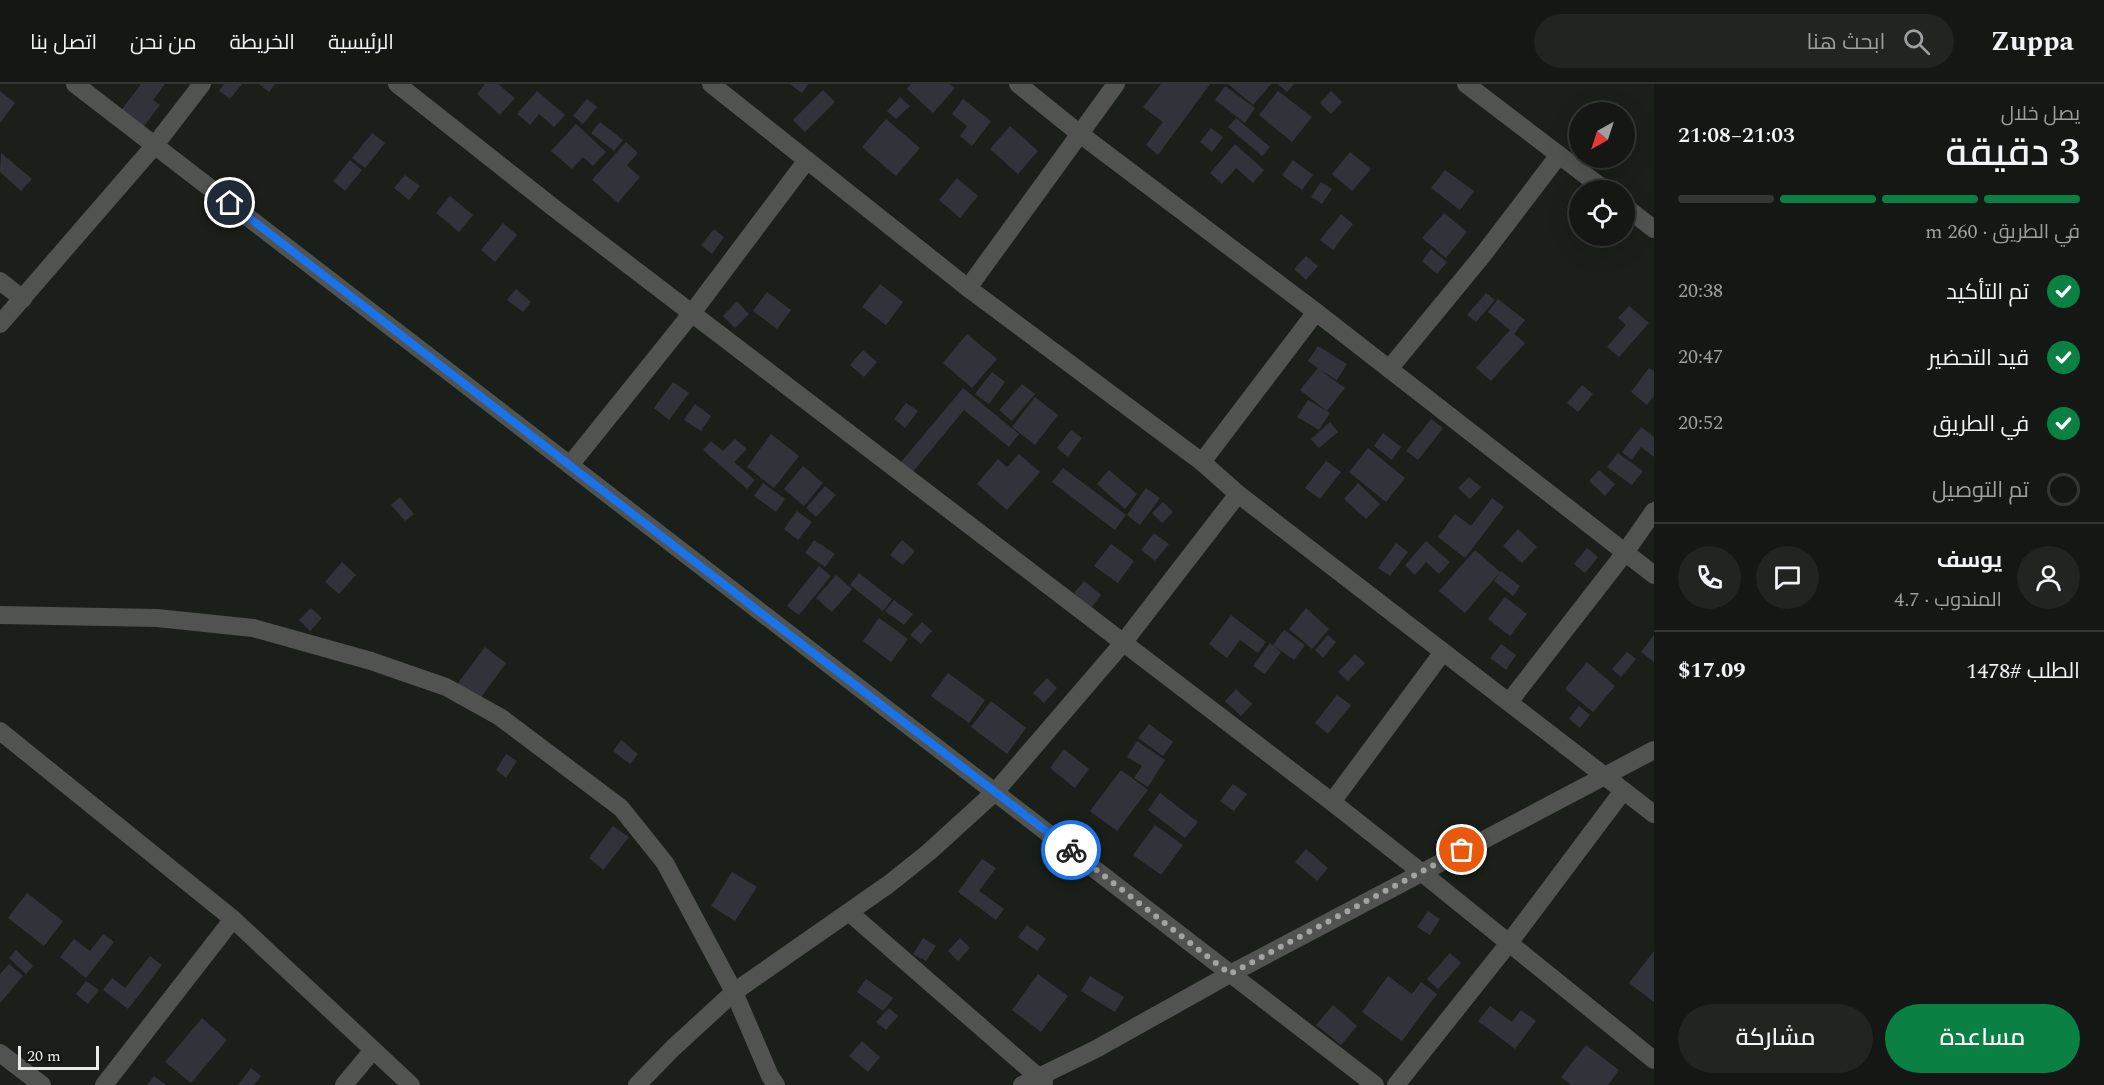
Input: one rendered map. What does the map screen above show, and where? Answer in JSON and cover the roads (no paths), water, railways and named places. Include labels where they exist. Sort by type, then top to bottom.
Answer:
[{"type":"street","points":[[75,84],[1376,1085]]},
{"type":"street","points":[[0,324],[155,145],[202,84]]},
{"type":"street","points":[[397,84],[692,313],[1332,802],[1654,1060]]},
{"type":"street","points":[[711,84],[968,288],[1202,462],[1238,494],[1654,814]]},
{"type":"street","points":[[1018,84],[1654,575]]},
{"type":"street","points":[[968,288],[1116,84]]},
{"type":"street","points":[[1466,84],[1592,180]]},
{"type":"street","points":[[1389,369],[1482,256],[1559,155]]},
{"type":"street","points":[[570,465],[692,313],[807,160]]},
{"type":"street","points":[[1635,214],[1654,229]]},
{"type":"street","points":[[0,281],[23,299]]},
{"type":"street","points":[[1202,462],[1316,312]]},
{"type":"street","points":[[637,1085],[734,992],[850,913],[929,852],[996,791],[1123,643],[1238,494]]},
{"type":"street","points":[[1509,702],[1624,554],[1654,511]]},
{"type":"street","points":[[0,615],[157,618],[253,628],[371,661],[446,687],[500,717],[621,808],[664,863],[734,992],[776,1085]]},
{"type":"street","points":[[1332,802],[1443,652]]},
{"type":"street","points":[[0,731],[233,919],[411,1085]]},
{"type":"street","points":[[850,913],[1036,1082],[1230,974],[1654,750]]},
{"type":"street","points":[[1396,1085],[1509,943],[1623,791]]},
{"type":"street","points":[[104,1085],[233,919]]},
{"type":"street","points":[[344,1085],[373,1050]]},
{"type":"street","points":[[0,1053],[42,1085]]}]
